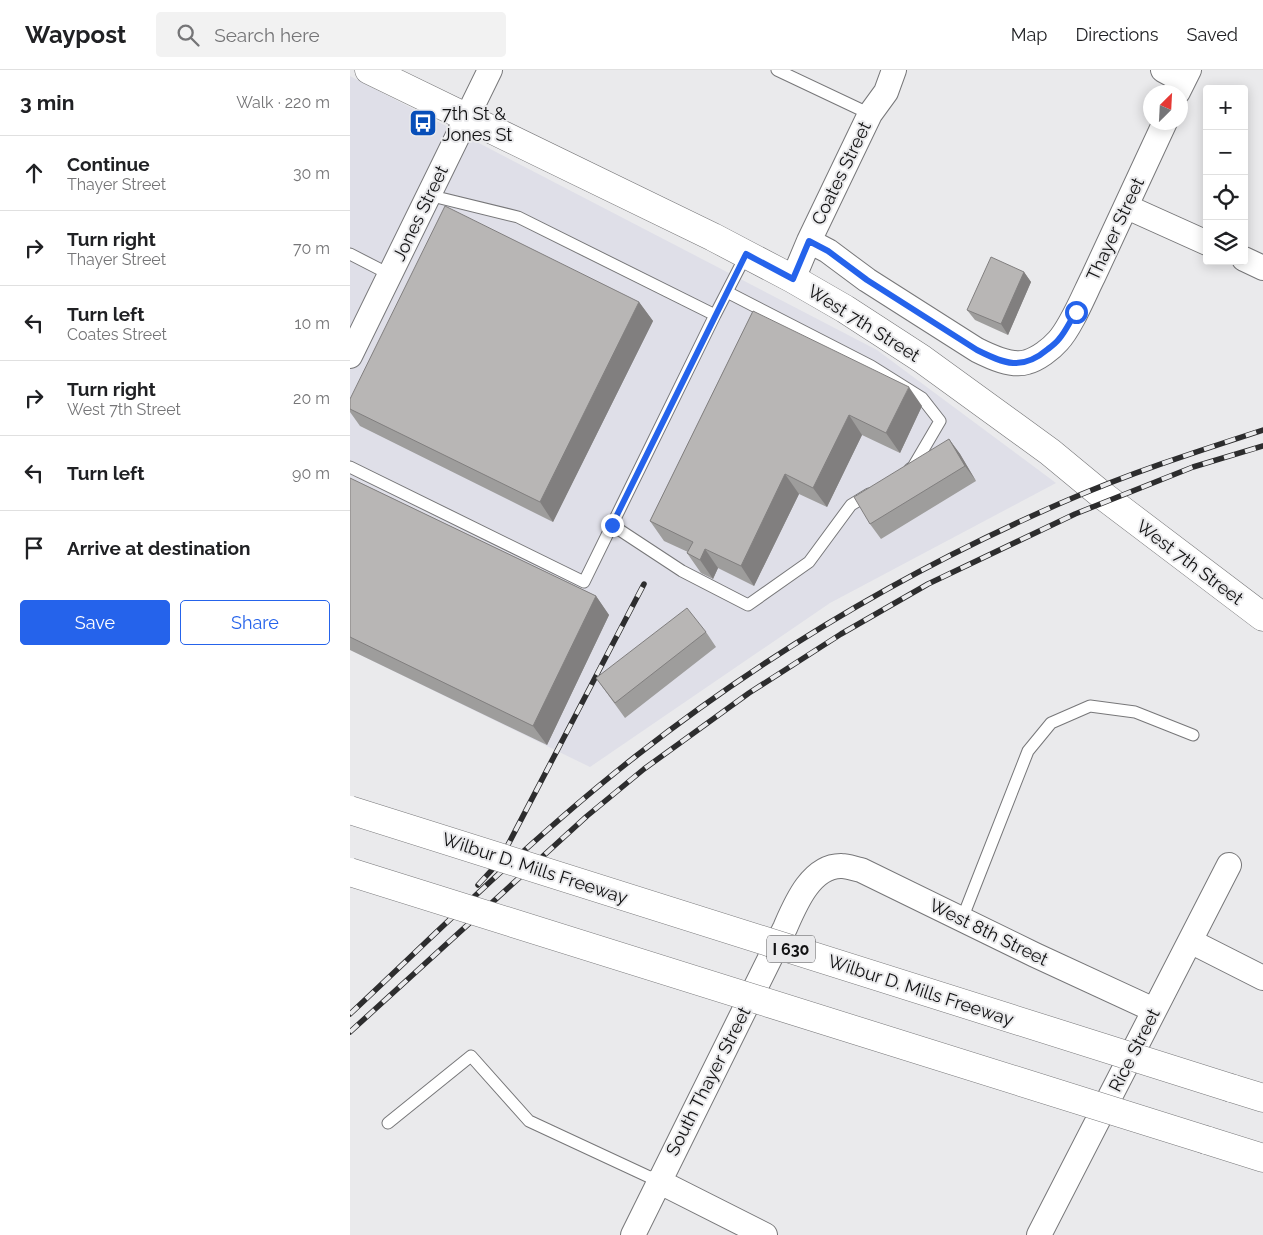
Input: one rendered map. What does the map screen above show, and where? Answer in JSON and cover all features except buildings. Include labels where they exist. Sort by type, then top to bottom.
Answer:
[{"type":"main road","name":"West 7th Street","points":[[369,70],[746,254],[845,309],[922,359],[1050,452],[1102,495],[1263,617]]},
{"type":"main road","name":"Wilbur D. Mills Freeway","points":[[350,810],[1263,1098]]},
{"type":"main road","points":[[350,872],[1263,1158]]},
{"type":"main road","points":[[350,885],[473,910]]},
{"type":"street","name":"Jones Street","points":[[350,356],[490,70]]},
{"type":"street","name":"Coates Street","points":[[793,279],[809,241],[870,114],[886,92],[894,70]]},
{"type":"street","points":[[1163,70],[1183,81]]},
{"type":"street","name":"Thayer Street","points":[[809,241],[828,251],[867,280],[977,350],[991,357],[1014,363],[1026,363],[1037,358],[1059,340],[1076,312],[1127,207],[1161,130]]},
{"type":"street","points":[[1127,207],[1203,241]]},
{"type":"street","points":[[1248,261],[1263,268]]},
{"type":"street","name":"Rice Street","points":[[1039,1235],[1229,865]]},
{"type":"street","name":"West 8th Street","points":[[785,928],[796,901],[806,886],[822,872],[842,866],[861,870],[1035,955],[1154,1010]]},
{"type":"street","name":"South Thayer Street","points":[[633,1235],[658,1181],[785,928]]},
{"type":"street","points":[[1190,941],[1263,978]]},
{"type":"street","points":[[658,1181],[765,1235]]},
{"type":"lane","points":[[778,70],[870,114]]},
{"type":"lane","points":[[428,194],[518,217],[715,315]]},
{"type":"lane","points":[[350,254],[389,274]]},
{"type":"lane","points":[[350,466],[584,582],[746,254]]},
{"type":"lane","points":[[727,292],[871,366],[922,398],[940,421],[913,467],[897,477]]},
{"type":"lane","points":[[612,525],[682,571],[748,605],[809,562],[851,505],[882,486]]},
{"type":"lane","points":[[962,918],[1028,751],[1051,723],[1090,706],[1135,712],[1193,735]]},
{"type":"lane","points":[[388,1123],[471,1056],[529,1121],[658,1181]]},
{"type":"shaded area","points":[[350,76],[877,350],[1056,483],[830,603],[590,767],[350,650]]},
{"type":"railway","points":[[350,1014],[526,849],[599,786],[685,719],[788,649],[894,585],[949,556],[1061,503],[1111,482],[1263,430]]},
{"type":"railway","points":[[350,1032],[587,816],[644,769],[749,693],[841,634],[928,584],[1075,514],[1193,467],[1263,446]]},
{"type":"railway","points":[[478,885],[499,862],[644,584]]},
{"type":"place","name":"7th St & Jones St","points":[[423,123]]},
{"type":"route","points":[[612,525],[746,254],[793,279],[809,241],[828,251],[867,280],[977,350],[991,357],[1014,363],[1026,363],[1037,358],[1059,340],[1076,312]]}]
